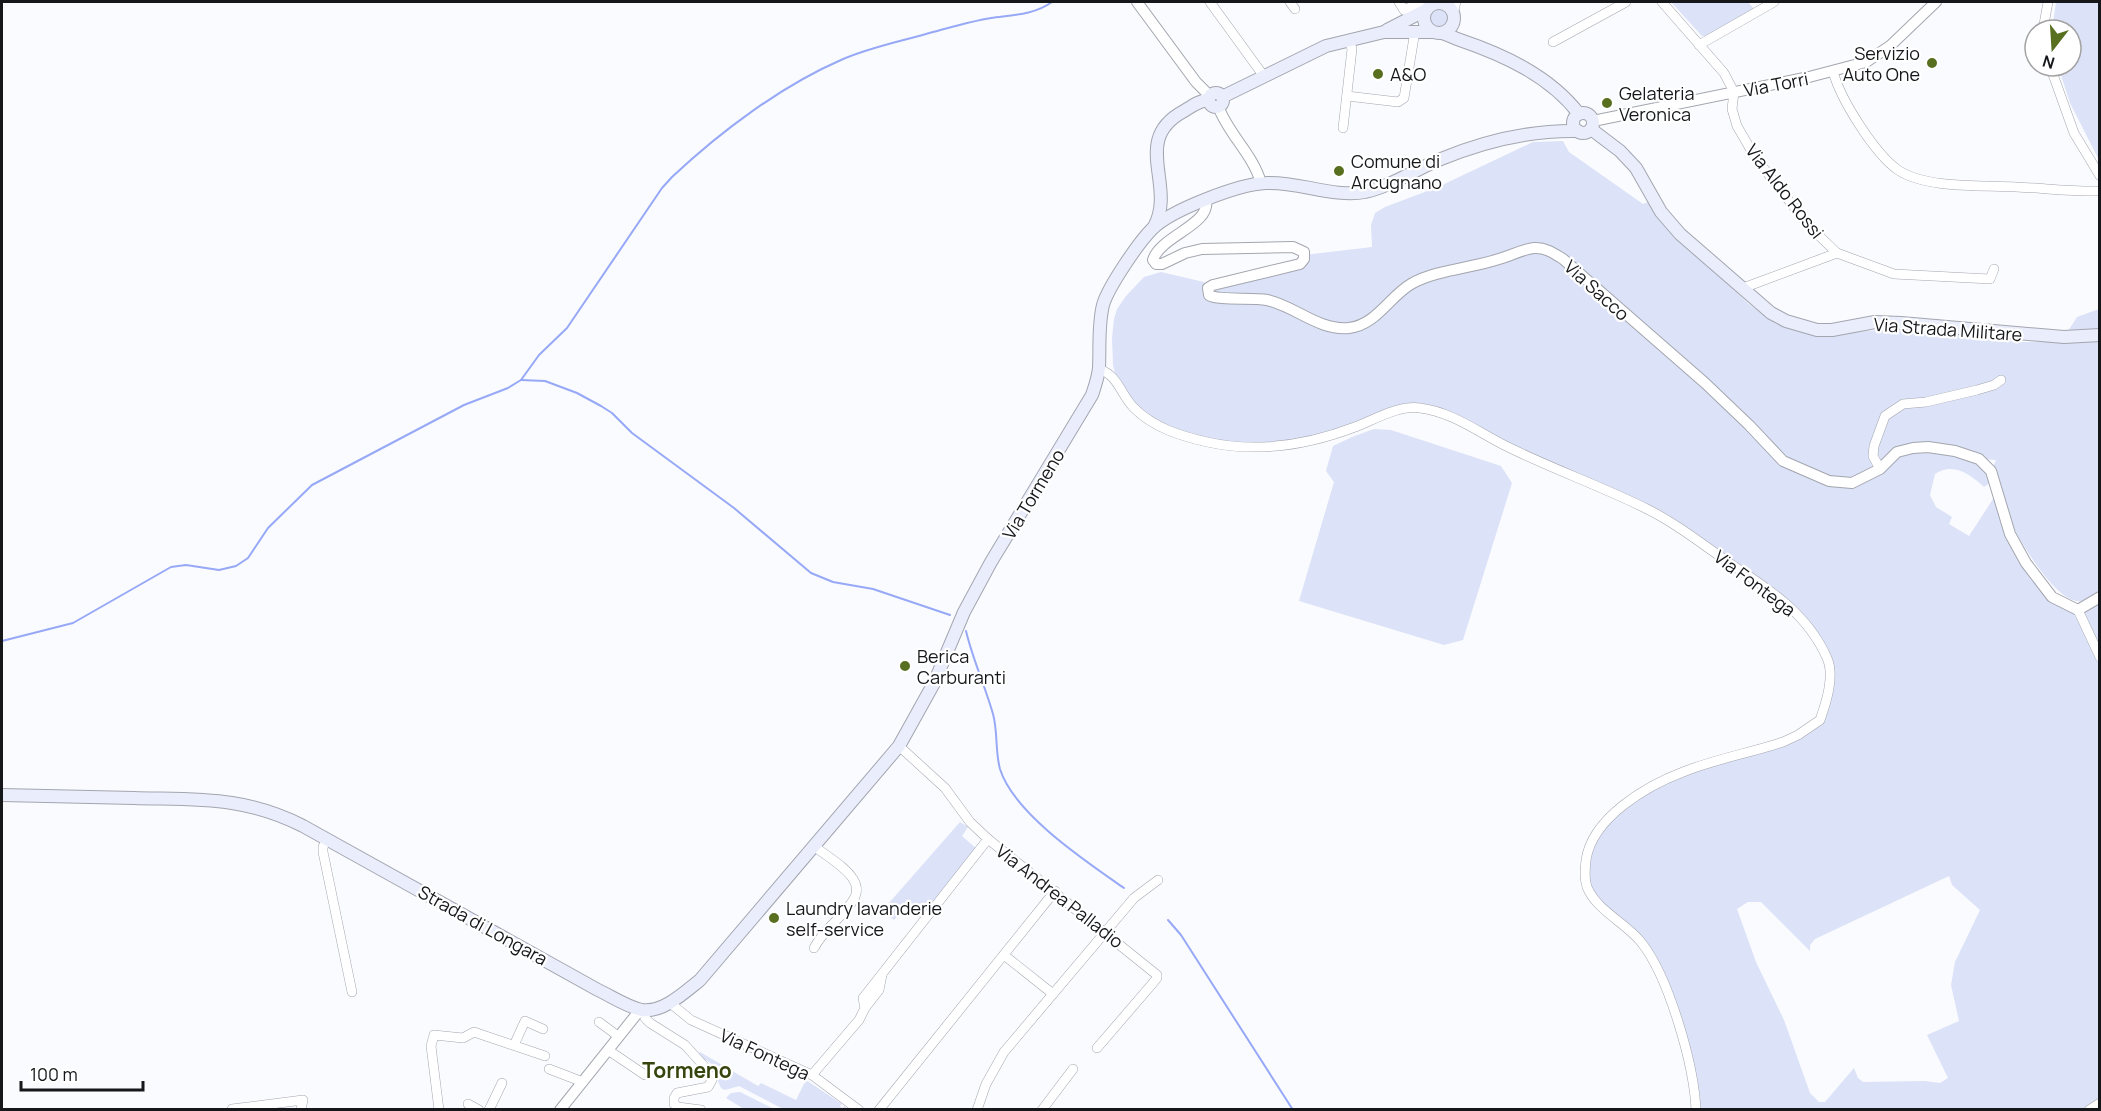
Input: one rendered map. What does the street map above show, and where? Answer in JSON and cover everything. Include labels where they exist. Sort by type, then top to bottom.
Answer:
[{"type":"main road","points":[[1384,32],[1423,6],[1440,2],[1454,11],[1458,30],[1468,42]]},
{"type":"main road","points":[[1423,6],[1426,27],[1437,33]]},
{"type":"main road","points":[[1437,33],[1452,26],[1454,11]]},
{"type":"main road","points":[[1171,217],[1161,205],[1157,145],[1162,128],[1172,117],[1202,100],[1215,100],[1326,46],[1384,32],[1437,33],[1498,54],[1553,87],[1579,114],[1588,114],[1592,125],[1586,132],[1533,132],[1499,139],[1441,159],[1383,186],[1358,193],[1262,183]]},
{"type":"main road","points":[[1578,131],[1573,123],[1579,114]]},
{"type":"main road","name":"Via Strada Militare","points":[[1592,125],[1636,168],[1661,212],[1674,229],[1771,313],[1786,321],[1817,330],[1832,330],[1875,322],[2064,338],[2100,335]]},
{"type":"main road","name":"Via Tormeno","points":[[642,1010],[655,1009],[669,1002],[700,980],[899,746],[934,683],[964,612],[991,562],[1092,395],[1099,369],[1100,320],[1106,296],[1142,242],[1153,228],[1171,217],[1206,200],[1262,183]]},
{"type":"main road","points":[[1153,228],[1161,205]]},
{"type":"main road","name":"Strada di Longara","points":[[2,795],[230,802],[254,806],[279,814],[598,990],[642,1010]]},
{"type":"street","points":[[1137,2],[1196,82],[1215,100],[1221,116],[1253,163],[1262,183]]},
{"type":"street","points":[[1210,2],[1263,75]]},
{"type":"street","points":[[1398,2],[1404,10],[1423,6]]},
{"type":"street","points":[[1553,42],[1626,2]]},
{"type":"street","points":[[1662,2],[1724,73],[1734,92]]},
{"type":"street","points":[[1700,45],[1774,2]]},
{"type":"street","name":"Via Torri","points":[[1592,125],[1866,62],[1878,56],[1936,2]]},
{"type":"street","points":[[2045,18],[2048,2]]},
{"type":"street","points":[[1347,96],[1398,102],[1404,98],[1415,31]]},
{"type":"street","points":[[1343,128],[1352,49],[1349,40]]},
{"type":"street","points":[[1833,71],[1841,95],[1880,154],[1899,171],[1913,177],[1944,184],[2100,191]]},
{"type":"street","points":[[2054,78],[2074,133],[2100,176]]},
{"type":"street","name":"Via Aldo Rossi","points":[[1734,92],[1732,110],[1737,126],[1755,158],[1808,225],[1837,253],[1894,274],[1990,279],[1994,269]]},
{"type":"street","name":"Via Sacco","points":[[1206,200],[1207,206],[1203,215],[1155,254],[1156,264],[1162,264],[1185,253],[1202,249],[1293,247],[1304,252],[1304,259],[1300,264],[1213,285],[1208,288],[1211,297],[1254,298],[1271,301],[1328,326],[1338,328],[1363,325],[1399,293],[1425,278],[1498,260],[1534,248],[1542,249],[1563,259],[1616,308],[1705,383],[1749,425],[1783,462],[1829,481],[1852,483],[1880,470],[1897,452],[1913,448],[1928,447],[1955,451],[1978,459],[1991,471],[2010,534],[2026,563],[2052,597],[2078,610]]},
{"type":"street","name":"Via Aldo Rossi","points":[[1743,288],[1837,253]]},
{"type":"street","name":"Via Fontega","points":[[1099,369],[1111,374],[1125,398],[1153,423],[1168,431],[1209,443],[1233,446],[1276,447],[1299,444],[1343,432],[1400,410],[1417,407],[1437,411],[1507,446],[1647,509],[1682,529],[1771,591],[1794,610],[1813,632],[1828,660],[1829,682],[1820,720],[1783,742],[1680,772],[1643,792],[1606,819],[1596,831],[1587,850],[1585,872],[1587,886],[1602,908],[1642,943],[1659,972],[1677,1019],[1695,1095],[1696,1110]]},
{"type":"street","points":[[1880,470],[1873,456],[1885,416],[1903,404],[1926,402],[1977,390],[1994,385],[2001,380]]},
{"type":"street","points":[[2100,597],[2078,610],[2100,657]]},
{"type":"street","name":"Via Andrea Palladio","points":[[899,746],[945,788],[970,822],[988,839],[1157,975],[1157,978],[1097,1048]]},
{"type":"street","points":[[327,839],[323,852],[352,992]]},
{"type":"street","points":[[812,1075],[859,1020],[879,990],[883,970],[988,839]]},
{"type":"street","points":[[814,846],[852,877],[857,886],[852,902],[820,937],[814,948]]},
{"type":"street","points":[[977,1110],[986,1084],[1004,1052],[1134,898],[1158,880]]},
{"type":"street","points":[[879,1110],[1055,891]]},
{"type":"street","points":[[1004,955],[1053,994]]},
{"type":"street","name":"Via Fontega","points":[[669,1002],[691,1020],[812,1075],[859,1110]]},
{"type":"street","points":[[560,1110],[618,1036],[642,1010],[650,1023],[685,1045],[704,1066],[712,1080],[711,1084],[708,1087],[677,1093],[673,1101],[678,1107],[701,1110]]},
{"type":"street","points":[[514,1045],[525,1021],[543,1029]]},
{"type":"street","points":[[599,1022],[618,1036]]},
{"type":"street","points":[[439,1110],[431,1046],[434,1035],[463,1038],[474,1032],[545,1056]]},
{"type":"street","points":[[608,1050],[645,1075]]},
{"type":"street","points":[[549,1069],[583,1082]]},
{"type":"street","points":[[1042,1110],[1073,1069]]},
{"type":"street","points":[[493,1108],[502,1083]]},
{"type":"street","points":[[232,1109],[303,1100],[301,1110]]},
{"type":"street","points":[[2089,1110],[2100,1102]]},
{"type":"street","points":[[468,1104],[478,1110]]},
{"type":"shaded area","points":[[1671,2],[1748,2],[1755,10],[1709,36],[1702,36]]},
{"type":"shaded area","points":[[2056,2],[2099,2],[2099,160],[2070,103],[2062,78],[2083,78],[2083,18],[2054,18]]},
{"type":"shaded area","points":[[1439,8],[1446,11],[1449,18],[1446,25],[1439,28],[1432,25],[1429,18],[1432,11]]},
{"type":"shaded area","points":[[1563,141],[1569,152],[1643,204],[1651,201],[1670,228],[1749,304],[1776,324],[1823,335],[1901,328],[2018,342],[2046,342],[2064,337],[2077,317],[2099,309],[2099,592],[2083,601],[2073,600],[2062,594],[2051,583],[2010,521],[1993,467],[1996,460],[1980,459],[1994,480],[1984,487],[1961,471],[1948,469],[1935,474],[1930,495],[1936,507],[1952,517],[1949,524],[1969,536],[1993,499],[1997,497],[2026,563],[2076,617],[2099,663],[2099,1103],[2089,1110],[1696,1109],[1678,1019],[1642,943],[1587,886],[1587,850],[1606,819],[1680,772],[1761,749],[1809,728],[1824,706],[1829,660],[1794,610],[1682,529],[1463,422],[1417,407],[1322,439],[1233,445],[1153,423],[1117,382],[1113,365],[1114,319],[1117,309],[1126,296],[1144,277],[1161,272],[1204,282],[1208,287],[1299,264],[1304,255],[1372,247],[1371,225],[1375,213],[1438,187],[1533,142]],"holes":[[[1949,876],[1952,885],[1980,910],[1955,962],[1951,985],[1959,1021],[1927,1035],[1948,1078],[1940,1083],[1925,1081],[1863,1082],[1858,1078],[1854,1068],[1825,1102],[1819,1102],[1810,1093],[1784,1020],[1756,962],[1737,909],[1748,902],[1761,902],[1810,951],[1810,945],[1815,939]]]},
{"type":"shaded area","points":[[1374,429],[1391,430],[1501,466],[1512,483],[1463,640],[1444,645],[1299,601],[1334,482],[1326,471],[1333,446]]},
{"type":"shaded area","points":[[2099,597],[2099,657],[2078,613]]},
{"type":"shaded area","points":[[960,822],[968,827],[962,836],[978,850],[922,919],[905,907],[894,920],[882,911]]},
{"type":"shaded area","points":[[700,1052],[758,1086],[761,1083],[796,1100],[806,1080],[842,1104],[840,1106],[842,1108],[844,1106],[849,1109],[783,1109],[739,1086],[725,1090],[721,1088],[714,1072],[719,1073],[723,1069],[730,1074],[731,1072],[718,1066],[716,1067],[706,1060],[704,1063],[698,1055]]},
{"type":"shaded area","points":[[740,1092],[774,1109],[744,1109],[726,1098],[731,1093]]},
{"type":"waterway","points":[[2,641],[73,623],[171,567],[186,565],[219,570],[236,566],[248,558],[268,528],[312,485],[464,405],[508,388],[521,380],[539,355],[567,328],[662,188],[672,177],[710,143],[752,111],[796,83],[863,51],[969,22],[1030,12],[1052,2]]},
{"type":"waterway","points":[[521,380],[545,381],[577,393],[612,413],[632,433],[734,508],[811,573],[833,582],[873,589],[950,615]]},
{"type":"waterway","points":[[966,631],[993,714],[998,762],[1008,786],[1020,803],[1053,836],[1124,888]]},
{"type":"waterway","points":[[1168,920],[1181,935],[1293,1110]]},
{"type":"place","name":"Servizio Auto One","points":[[1932,63]]},
{"type":"place","name":"A&O","points":[[1378,74]]},
{"type":"place","name":"Gelateria Veronica","points":[[1607,103]]},
{"type":"place","name":"Comune di Arcugnano","points":[[1339,171]]},
{"type":"place","name":"Berica Carburanti","points":[[905,666]]},
{"type":"place","name":"Laundry lavanderie self-service","points":[[774,918]]},
{"type":"district","name":"Tormeno","points":[[687,1070]]}]
